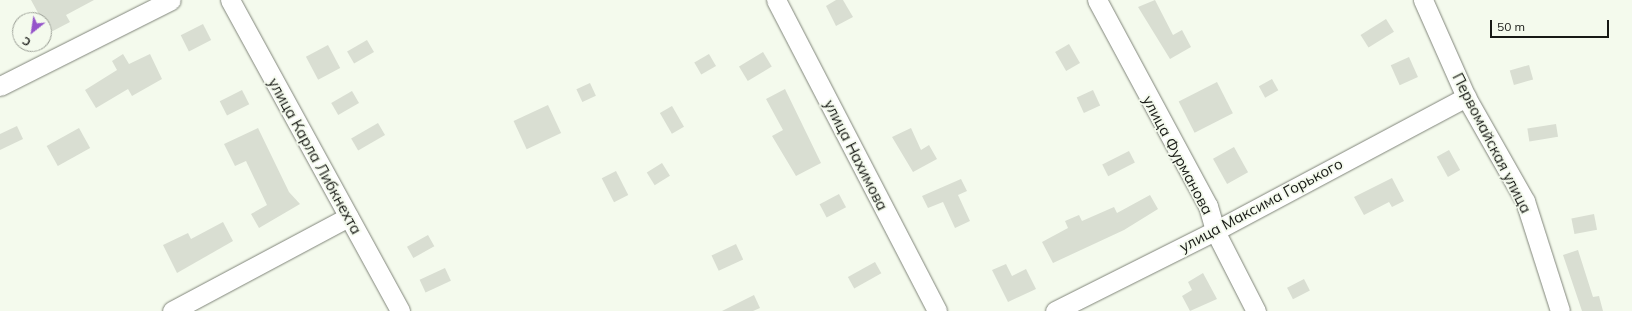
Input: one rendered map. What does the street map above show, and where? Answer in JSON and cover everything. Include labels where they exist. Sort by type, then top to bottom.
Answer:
[{"type":"street","points":[[0,86],[171,0]]},
{"type":"street","name":"улица Карла Либкнехта","points":[[230,0],[400,311]]},
{"type":"street","name":"улица Нахимова","points":[[776,0],[937,311]]},
{"type":"street","name":"улица Фурманова","points":[[1097,0],[1208,206],[1215,231],[1256,311]]},
{"type":"street","name":"Первомайская улица","points":[[1424,0],[1466,96],[1525,201],[1560,311]]},
{"type":"street","name":"улица Максима Горького","points":[[1055,311],[1215,231],[1466,96]]},
{"type":"street","points":[[172,311],[348,217]]},
{"type":"building","points":[[31,0],[94,0],[66,15],[70,22],[52,31],[52,12],[38,12]]},
{"type":"building","points":[[836,0],[843,0],[853,17],[836,26],[826,6]]},
{"type":"building","points":[[1155,0],[1173,35],[1182,30],[1191,47],[1170,59],[1138,7]]},
{"type":"building","points":[[1386,19],[1394,32],[1369,48],[1361,35]]},
{"type":"building","points":[[203,24],[211,40],[189,51],[181,35]]},
{"type":"building","points":[[367,40],[374,52],[354,64],[347,52]]},
{"type":"building","points":[[1069,44],[1080,63],[1066,71],[1055,52]]},
{"type":"building","points":[[328,45],[340,68],[318,80],[306,57]]},
{"type":"building","points":[[763,52],[772,67],[748,81],[739,66]]},
{"type":"building","points":[[123,54],[129,64],[150,54],[162,79],[132,96],[128,89],[96,108],[85,90],[117,70],[112,61]]},
{"type":"building","points":[[709,54],[716,66],[701,75],[694,62]]},
{"type":"building","points":[[1409,57],[1418,77],[1400,85],[1391,65]]},
{"type":"building","points":[[1529,65],[1533,79],[1514,85],[1510,71]]},
{"type":"building","points":[[1272,79],[1278,90],[1265,98],[1259,86]]},
{"type":"building","points":[[1217,82],[1233,113],[1195,133],[1179,102]]},
{"type":"building","points":[[590,83],[596,96],[582,102],[576,89]]},
{"type":"building","points":[[785,89],[821,163],[796,176],[772,136],[783,130],[766,99]]},
{"type":"building","points":[[242,90],[249,104],[227,116],[220,101]]},
{"type":"building","points":[[1093,90],[1100,105],[1084,113],[1077,98]]},
{"type":"building","points":[[352,91],[359,103],[338,115],[331,103]]},
{"type":"building","points":[[548,105],[561,133],[527,149],[514,121]]},
{"type":"building","points":[[672,106],[684,127],[672,134],[660,113]]},
{"type":"building","points":[[378,123],[385,135],[358,151],[351,138]]},
{"type":"building","points":[[1556,124],[1558,137],[1529,141],[1527,129]]},
{"type":"building","points":[[17,126],[23,139],[0,150],[0,134]]},
{"type":"building","points":[[79,128],[90,148],[58,166],[47,146]]},
{"type":"building","points":[[258,128],[289,192],[300,204],[259,228],[251,214],[267,205],[246,161],[235,166],[224,144]]},
{"type":"building","points":[[911,128],[921,150],[929,145],[937,159],[913,172],[892,137]]},
{"type":"building","points":[[1234,147],[1248,172],[1227,184],[1213,159]]},
{"type":"building","points":[[1449,150],[1460,170],[1448,177],[1437,157]]},
{"type":"building","points":[[1129,151],[1135,163],[1108,176],[1102,165]]},
{"type":"building","points":[[662,163],[670,176],[655,185],[647,173]]},
{"type":"building","points":[[616,171],[628,195],[614,202],[602,178]]},
{"type":"building","points":[[1392,178],[1404,201],[1392,207],[1389,202],[1364,215],[1354,197]]},
{"type":"building","points":[[961,179],[967,191],[958,195],[970,221],[955,228],[943,202],[928,208],[922,196]]},
{"type":"building","points":[[839,194],[846,207],[827,218],[820,204]]},
{"type":"building","points":[[1150,195],[1158,209],[1124,230],[1053,263],[1042,242],[1068,228],[1065,221],[1079,215],[1082,221],[1114,207],[1117,213]]},
{"type":"building","points":[[1594,214],[1597,230],[1574,234],[1571,218]]},
{"type":"building","points":[[223,222],[233,241],[177,273],[163,245],[188,233],[191,239]]},
{"type":"building","points":[[428,235],[434,246],[413,258],[407,247]]},
{"type":"building","points":[[736,244],[743,259],[719,271],[712,255]]},
{"type":"building","points":[[1578,250],[1593,297],[1599,296],[1603,311],[1582,311],[1563,255]]},
{"type":"building","points":[[875,262],[881,273],[854,288],[848,277]]},
{"type":"building","points":[[1006,264],[1012,276],[1026,269],[1036,289],[1008,302],[992,270]]},
{"type":"building","points":[[445,268],[451,281],[426,293],[420,280]]},
{"type":"building","points":[[1203,273],[1217,299],[1190,311],[1182,296],[1192,290],[1188,282]]},
{"type":"building","points":[[1304,279],[1310,291],[1293,299],[1287,288]]},
{"type":"building","points":[[754,295],[760,308],[753,311],[722,311]]}]
